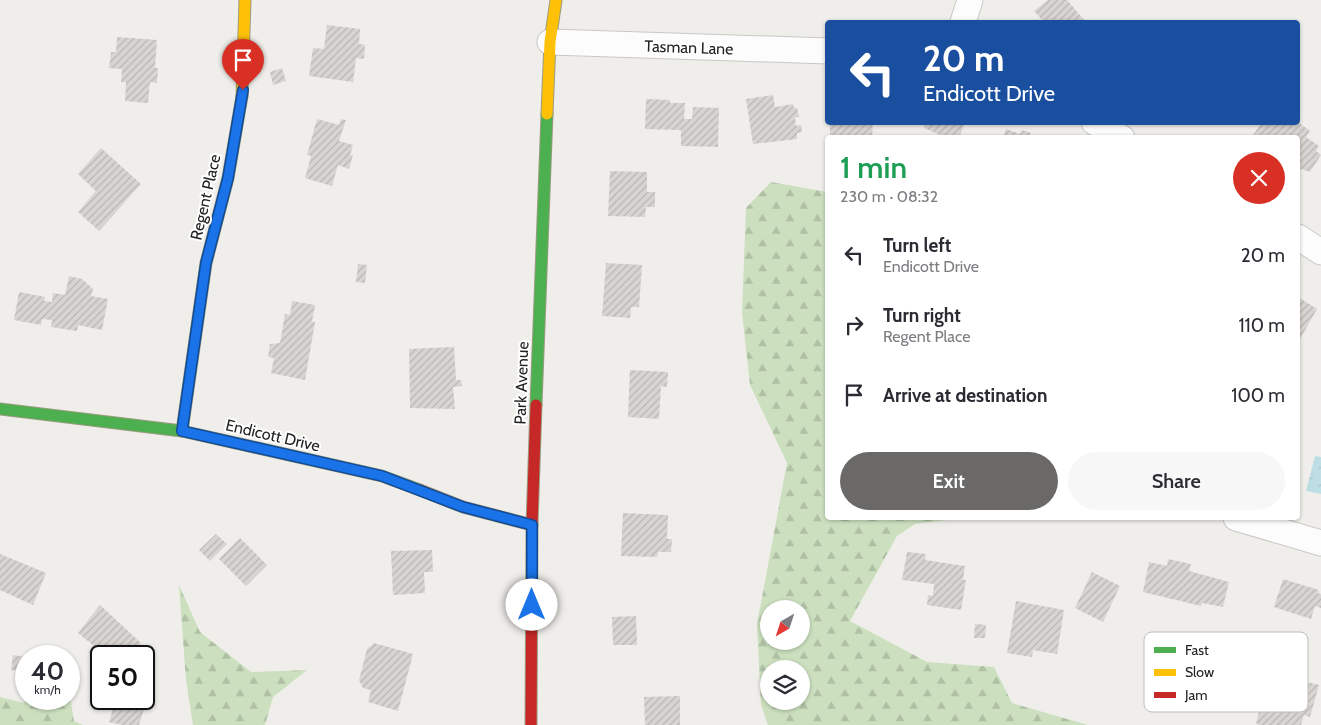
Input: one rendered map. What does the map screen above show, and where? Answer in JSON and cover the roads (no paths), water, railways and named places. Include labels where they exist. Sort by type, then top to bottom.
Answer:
[{"type":"street","name":"Regent Place","points":[[182,431],[206,263],[228,178],[243,90],[245,0]]},
{"type":"street","name":"Park Avenue","points":[[531,725],[532,525],[550,42],[556,0]]},
{"type":"street","points":[[964,20],[970,0]]},
{"type":"street","name":"Park Avenue","points":[[544,8],[550,42]]},
{"type":"street","name":"Tasman Lane","points":[[550,42],[825,51]]},
{"type":"street","points":[[1099,125],[1117,135]]},
{"type":"street","points":[[1300,239],[1321,252]]},
{"type":"street","name":"Endicott Drive","points":[[0,409],[182,431],[382,476],[463,507],[532,525]]},
{"type":"street","points":[[1243,520],[1321,544]]},
{"type":"water","points":[[1315,456],[1321,457],[1321,494],[1306,491]]}]
